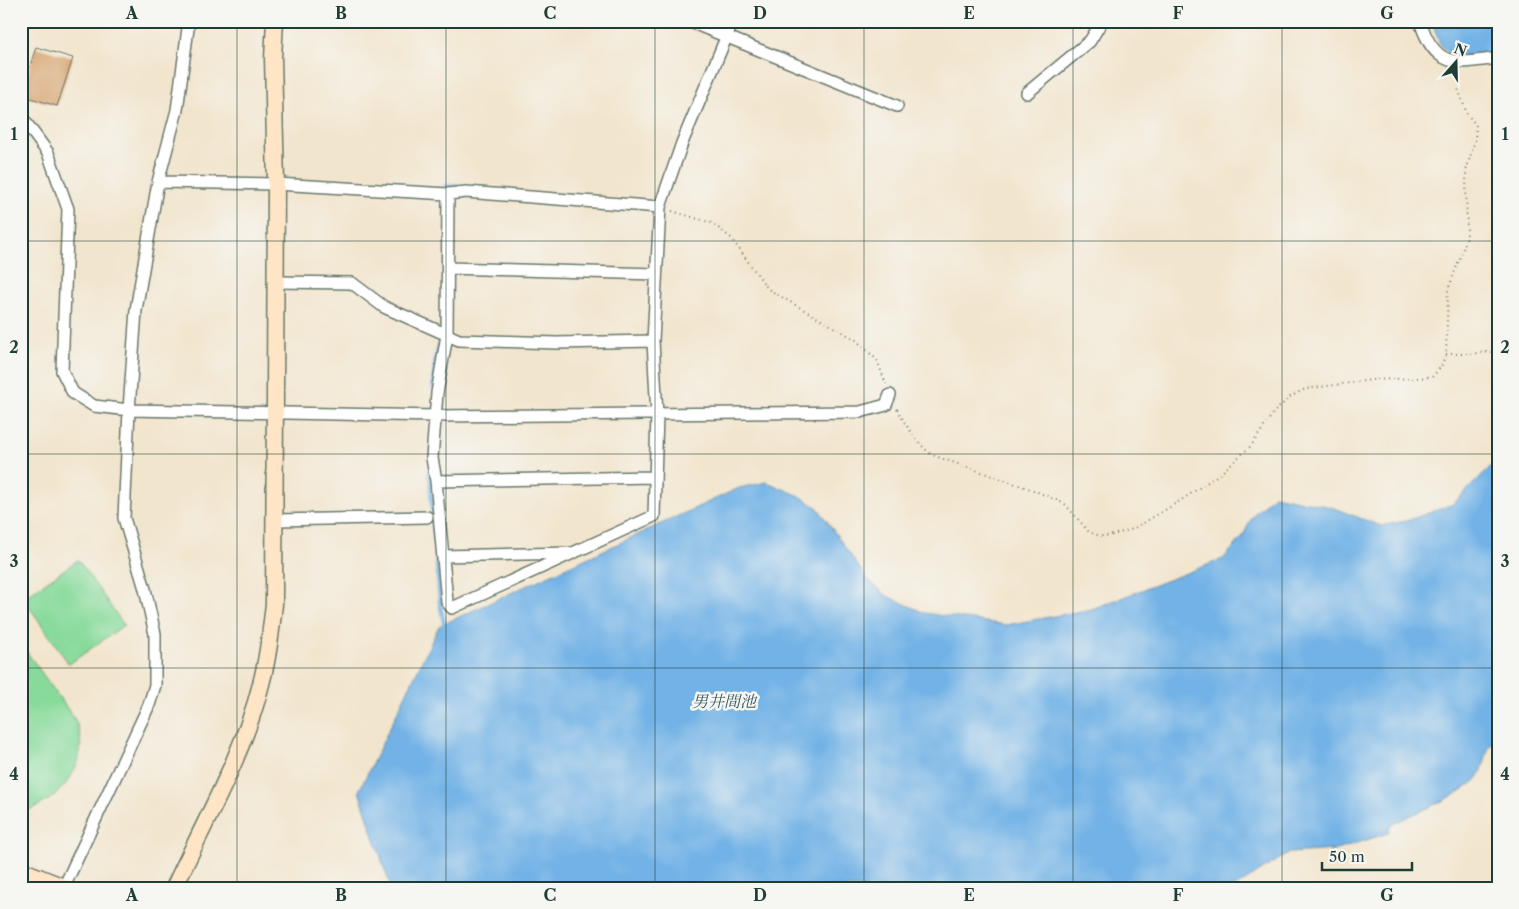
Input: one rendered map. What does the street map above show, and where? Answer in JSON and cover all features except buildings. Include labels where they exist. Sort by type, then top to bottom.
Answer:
[{"type":"street","points":[[21,870],[65,887],[146,713],[155,685],[154,634],[145,589],[124,518],[128,410],[136,310],[158,182],[177,110],[189,21]]},
{"type":"street","points":[[174,888],[238,750],[261,685],[274,604],[276,520],[276,184],[273,58],[275,21]]},
{"type":"street","points":[[688,21],[896,106]]},
{"type":"street","points":[[448,194],[449,268],[447,335],[437,393],[432,458],[447,602],[452,608],[654,516],[657,414],[653,341],[660,207],[682,144],[733,21]]},
{"type":"street","points":[[1028,92],[1090,41],[1102,21]]},
{"type":"street","points":[[1420,21],[1432,47],[1444,59],[1460,64],[1498,58]]},
{"type":"street","points":[[21,116],[48,153],[68,209],[62,371],[73,393],[94,406],[128,410],[436,416],[860,412],[886,405],[890,395]]},
{"type":"street","points":[[158,182],[276,184],[448,194],[466,192],[660,207]]},
{"type":"street","points":[[449,268],[655,274]]},
{"type":"street","points":[[276,282],[352,283],[384,307],[459,340],[557,343],[653,341]]},
{"type":"street","points":[[436,482],[655,477]]},
{"type":"street","points":[[276,520],[428,517]]},
{"type":"street","points":[[443,556],[577,552]]},
{"type":"path","points":[[660,207],[712,223],[731,238],[768,289],[856,340],[877,360],[890,395],[908,429],[921,447],[932,455],[1033,490],[1065,504],[1089,532],[1100,536],[1109,536],[1133,528],[1180,501],[1221,473],[1251,446],[1274,412],[1290,397],[1315,387],[1352,384],[1372,380],[1432,377],[1441,366],[1446,354],[1448,290],[1467,238],[1466,172],[1475,140],[1476,125],[1467,114],[1457,86]]},
{"type":"path","points":[[1446,354],[1498,351]]},
{"type":"green space","points":[[78,560],[124,625],[69,664],[23,598]]},
{"type":"green space","points":[[21,644],[74,718],[79,733],[80,748],[78,763],[62,788],[50,799],[36,807],[21,812]]},
{"type":"water","points":[[1433,21],[1489,21],[1498,30],[1498,53],[1463,58],[1455,56],[1441,46]]},
{"type":"water","name":"男井間池","points":[[1496,461],[1498,737],[1493,741],[1487,752],[1482,771],[1475,781],[1446,799],[1391,825],[1388,833],[1336,850],[1289,853],[1234,888],[391,888],[359,791],[439,626],[739,488],[767,482],[800,496],[818,508],[867,579],[887,596],[925,613],[1006,625],[1092,609],[1223,559],[1242,538],[1253,515],[1274,495],[1331,507],[1381,526],[1409,520],[1453,504]]},
{"type":"waterway","points":[[445,186],[457,185]]},
{"type":"waterway","points":[[433,387],[435,361],[441,337]]},
{"type":"waterway","points":[[429,469],[440,604],[445,628]]}]
